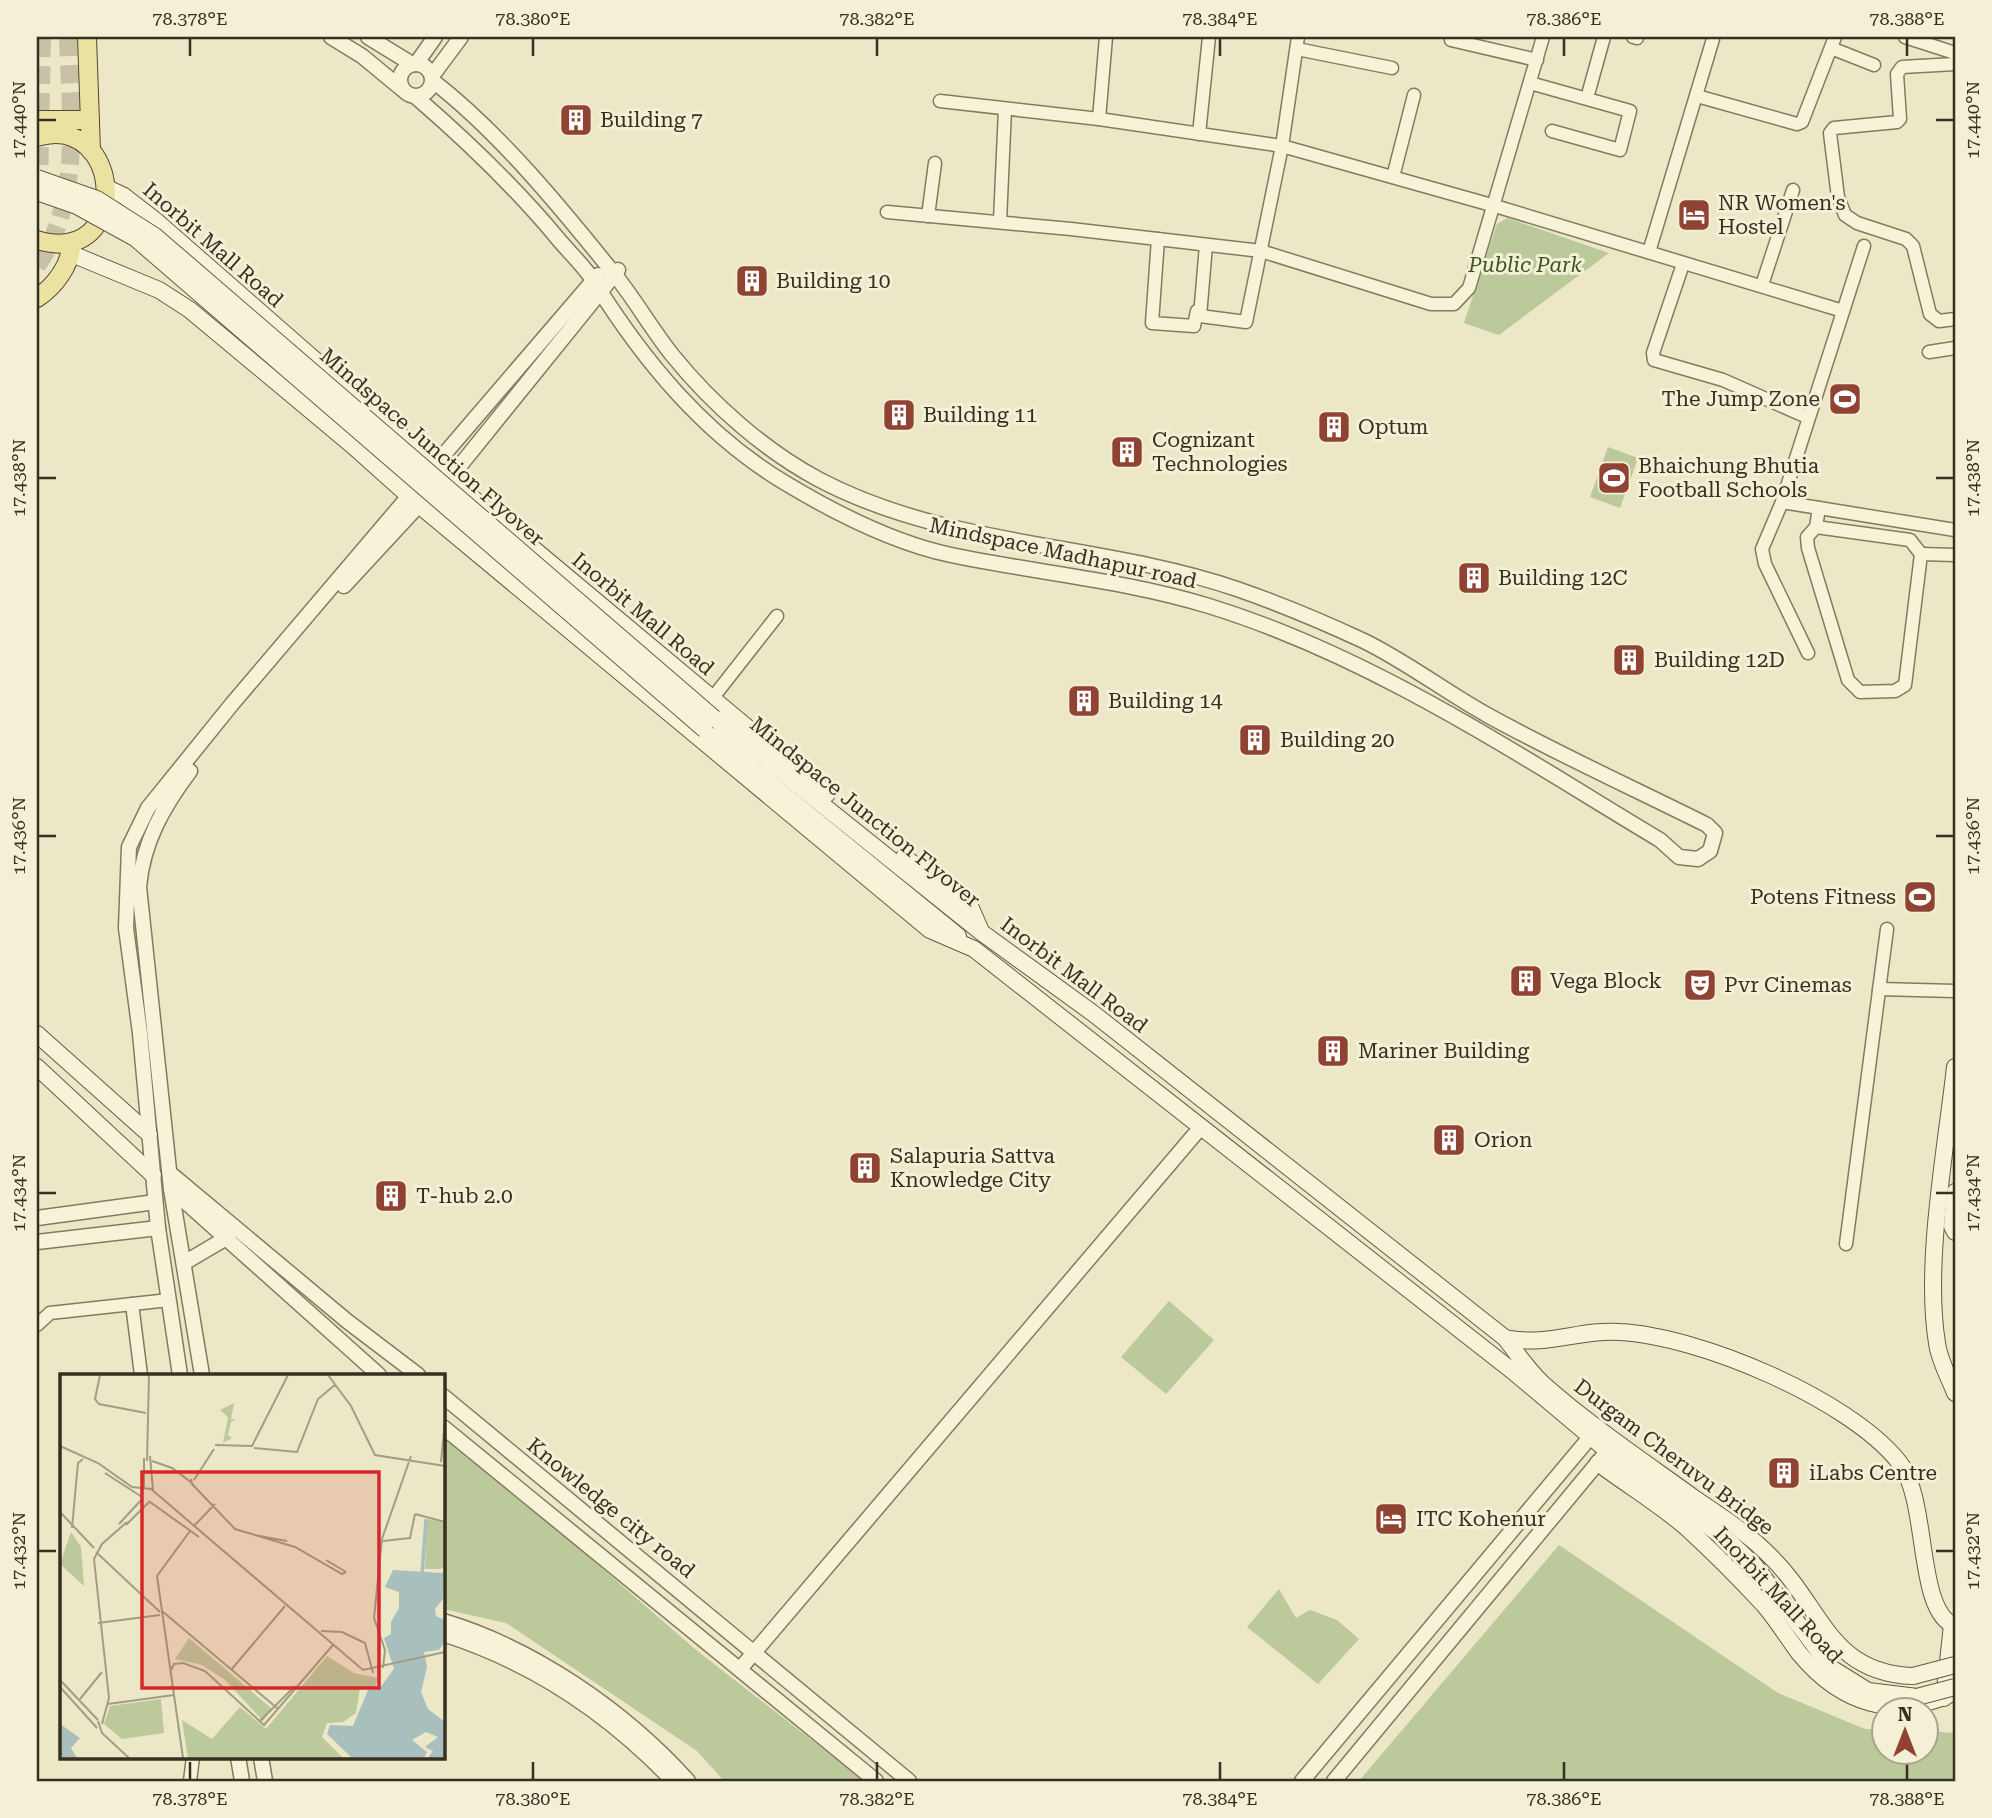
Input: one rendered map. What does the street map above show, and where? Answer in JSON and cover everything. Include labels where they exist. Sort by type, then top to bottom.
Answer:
[{"type":"main road","points":[[87,37],[92,151]]},
{"type":"main road","points":[[37,120],[90,120]]},
{"type":"main road","points":[[37,137],[55,134],[69,137],[92,151],[100,162],[107,188],[103,214],[94,228],[68,247],[37,286]]},
{"type":"main road","name":"Mindspace Junction Flyover","points":[[37,178],[97,199],[155,236],[710,724],[981,932]]},
{"type":"main road","name":"Inorbit Mall Road","points":[[107,188],[124,196],[155,220],[450,478],[711,700],[895,850],[970,905],[981,932],[1094,1014],[1505,1338]]},
{"type":"main road","name":"Mindspace Junction Flyover","points":[[37,192],[77,206],[135,239],[974,949]]},
{"type":"main road","points":[[37,240],[68,247]]},
{"type":"main road","points":[[37,298],[58,278],[68,247]]},
{"type":"main road","name":"Inorbit Mall Road","points":[[68,247],[169,296],[190,310],[413,501],[930,930],[974,949],[1562,1413]]},
{"type":"main road","points":[[270,377],[299,346]]},
{"type":"main road","points":[[613,665],[637,637]]},
{"type":"main road","points":[[37,1034],[149,1135]]},
{"type":"main road","points":[[54,1049],[37,1067],[153,1175]]},
{"type":"main road","points":[[1955,1066],[1936,1247],[1934,1301],[1937,1345],[1955,1393]]},
{"type":"main road","points":[[1955,1192],[1952,1226],[1955,1233]]},
{"type":"main road","points":[[1505,1338],[1530,1343],[1619,1332],[1672,1342],[1755,1367],[1847,1418],[1886,1448],[1911,1479],[1919,1507],[1931,1594],[1935,1606],[1953,1626],[1951,1693]]},
{"type":"main road","name":"Durgam Cheruvu Bridge","points":[[1505,1338],[1543,1384],[1622,1446],[1755,1541],[1798,1590],[1842,1649],[1858,1664],[1878,1672],[1913,1676],[1955,1665]]},
{"type":"main road","name":"Durgam Cheruvu Bridge","points":[[1562,1413],[1591,1436],[1603,1457],[1732,1544],[1755,1566],[1831,1668],[1868,1691],[1917,1697],[1951,1693]]},
{"type":"main road","name":"Inorbit Mall Road","points":[[1603,1457],[1687,1528],[1765,1606],[1801,1654],[1824,1678],[1867,1703],[1885,1707],[1903,1708],[1951,1693]]},
{"type":"street","points":[[331,37],[362,56],[416,97],[428,92],[433,79],[461,37]]},
{"type":"street","points":[[369,37],[430,71],[433,79]]},
{"type":"street","points":[[402,89],[401,74],[414,64],[435,37]]},
{"type":"street","points":[[1099,119],[1106,37]]},
{"type":"street","points":[[1199,134],[1209,37]]},
{"type":"street","points":[[887,212],[1261,251],[1431,304],[1454,304],[1469,288],[1543,37]]},
{"type":"street","points":[[1589,90],[1604,37]]},
{"type":"street","points":[[1905,37],[1955,53]]},
{"type":"street","points":[[1649,252],[1713,39]]},
{"type":"street","points":[[1451,40],[1537,60]]},
{"type":"street","points":[[1204,244],[1199,316],[1205,319],[1246,322],[1282,146],[1298,43],[1392,68]]},
{"type":"street","points":[[1697,96],[1797,124],[1801,122],[1833,48],[1875,63]]},
{"type":"street","points":[[1955,64],[1902,66],[1897,74],[1900,119],[1897,122],[1834,128],[1830,133],[1838,197],[1845,215],[1857,223],[1906,239],[1913,246],[1930,314],[1939,321],[1955,319]]},
{"type":"street","name":"Mindspace Madhapur road","points":[[416,97],[464,138],[539,215],[596,286],[641,352],[703,422],[783,482],[854,522],[948,555],[1086,578],[1211,607],[1334,653],[1477,732],[1660,840],[1679,857],[1698,859],[1710,851],[1716,833],[1707,825],[1488,716],[1366,642],[1238,589],[1179,570],[1045,544],[953,530],[913,519],[819,480],[764,443],[719,405],[675,359],[612,272],[554,201],[460,102],[433,79]]},
{"type":"street","points":[[1530,83],[1630,113],[1620,150],[1552,131]]},
{"type":"street","points":[[1393,177],[1414,95]]},
{"type":"street","points":[[940,101],[1099,119],[1282,146],[1495,206],[1682,264],[1766,286],[1843,312]]},
{"type":"street","points":[[1000,222],[1005,109]]},
{"type":"street","points":[[928,216],[935,163]]},
{"type":"street","points":[[1766,286],[1793,190]]},
{"type":"street","points":[[1158,239],[1155,325],[1196,325],[1204,244]]},
{"type":"street","points":[[1766,286],[1785,240]]},
{"type":"street","points":[[1808,653],[1763,556],[1765,540],[1782,502],[1807,417],[1864,246]]},
{"type":"street","points":[[1682,264],[1653,353],[1654,360],[1723,380],[1807,417]]},
{"type":"street","points":[[435,465],[596,286],[612,272]]},
{"type":"street","points":[[450,478],[596,286]]},
{"type":"street","points":[[1929,352],[1955,348]]},
{"type":"street","points":[[180,1374],[158,1228],[149,1135],[138,966],[141,861],[168,801],[350,571],[413,501]]},
{"type":"street","points":[[1782,502],[1955,530]]},
{"type":"street","points":[[1816,527],[1819,508]]},
{"type":"street","points":[[1816,527],[1910,540],[1921,554],[1905,685],[1895,691],[1860,692],[1848,680],[1808,548],[1809,531],[1816,527]]},
{"type":"street","name":"Mindspace Madhapur road","points":[[948,555],[953,530]]},
{"type":"street","points":[[1921,554],[1955,555]]},
{"type":"street","points":[[711,700],[778,616]]},
{"type":"street","points":[[1477,732],[1488,716]]},
{"type":"street","points":[[1846,1244],[1887,929]]},
{"type":"street","points":[[138,966],[202,1374]]},
{"type":"street","points":[[1879,989],[1955,991]]},
{"type":"street","points":[[740,1669],[1200,1127]]},
{"type":"street","points":[[171,1182],[378,1374]]},
{"type":"street","points":[[171,1182],[417,1374]]},
{"type":"street","points":[[37,1218],[155,1202]]},
{"type":"street","points":[[37,1242],[158,1228]]},
{"type":"street","points":[[184,1264],[228,1237]]},
{"type":"street","points":[[37,1325],[50,1313],[169,1300]]},
{"type":"street","points":[[132,1304],[141,1374]]},
{"type":"street","name":"Knowledge city road","points":[[444,1397],[909,1781]]},
{"type":"street","name":"Knowledge city road","points":[[444,1428],[876,1781]]},
{"type":"street","points":[[1302,1781],[1591,1436]]},
{"type":"street","points":[[1334,1781],[1603,1457]]},
{"type":"street","points":[[444,1621],[510,1647],[594,1697],[662,1752],[688,1781]]},
{"type":"street","points":[[444,1633],[534,1673],[575,1697],[605,1717],[673,1781]]},
{"type":"street","points":[[190,1781],[193,1758]]},
{"type":"street","points":[[238,1758],[242,1781]]},
{"type":"street","points":[[261,1758],[265,1781]]},
{"type":"green space","name":"Public Park","points":[[1507,218],[1609,253],[1499,335],[1464,323],[1497,224]]},
{"type":"green space","name":"Bhaichung Bhutia Football Schools","points":[[1608,447],[1638,458],[1620,508],[1590,497]]},
{"type":"green space","points":[[1169,1301],[1214,1340],[1166,1394],[1121,1357]]},
{"type":"green space","points":[[444,1438],[497,1477],[695,1649],[864,1781],[724,1781],[697,1751],[506,1623],[444,1609]]},
{"type":"green space","points":[[1559,1545],[1778,1693],[1870,1729],[1870,1766],[1940,1766],[1940,1732],[1955,1733],[1955,1781],[1359,1781]]},
{"type":"green space","points":[[1279,1589],[1296,1618],[1310,1610],[1337,1620],[1359,1639],[1318,1684],[1247,1627]]},
{"type":"tunnel","points":[[39,192],[42,37]]},
{"type":"tunnel","points":[[37,266],[52,240],[62,213],[68,184],[71,125],[68,37]]},
{"type":"place","name":"Building 7","points":[[576,120]]},
{"type":"place","name":"NR Women's Hostel","points":[[1694,215]]},
{"type":"place","name":"Building 10","points":[[752,281]]},
{"type":"place","name":"The Jump Zone","points":[[1845,399]]},
{"type":"place","name":"Building 11","points":[[899,415]]},
{"type":"place","name":"Optum","points":[[1334,427]]},
{"type":"place","name":"Cognizant Technologies","points":[[1127,452]]},
{"type":"place","name":"Bhaichung Bhutia Football Schools","points":[[1614,478]]},
{"type":"place","name":"Building 12C","points":[[1474,578]]},
{"type":"place","name":"Building 12D","points":[[1629,660]]},
{"type":"place","name":"Building 14","points":[[1084,701]]},
{"type":"place","name":"Building 20","points":[[1255,740]]},
{"type":"place","name":"Potens Fitness","points":[[1920,897]]},
{"type":"place","name":"Vega Block","points":[[1526,981]]},
{"type":"place","name":"Pvr Cinemas","points":[[1700,985]]},
{"type":"place","name":"Mariner Building","points":[[1333,1051]]},
{"type":"place","name":"Orion","points":[[1449,1140]]},
{"type":"place","name":"Salapuria Sattva Knowledge City","points":[[865,1168]]},
{"type":"place","name":"T-hub 2.0","points":[[391,1196]]},
{"type":"place","name":"iLabs Centre","points":[[1784,1473]]},
{"type":"place","name":"ITC Kohenur","points":[[1391,1519]]}]
